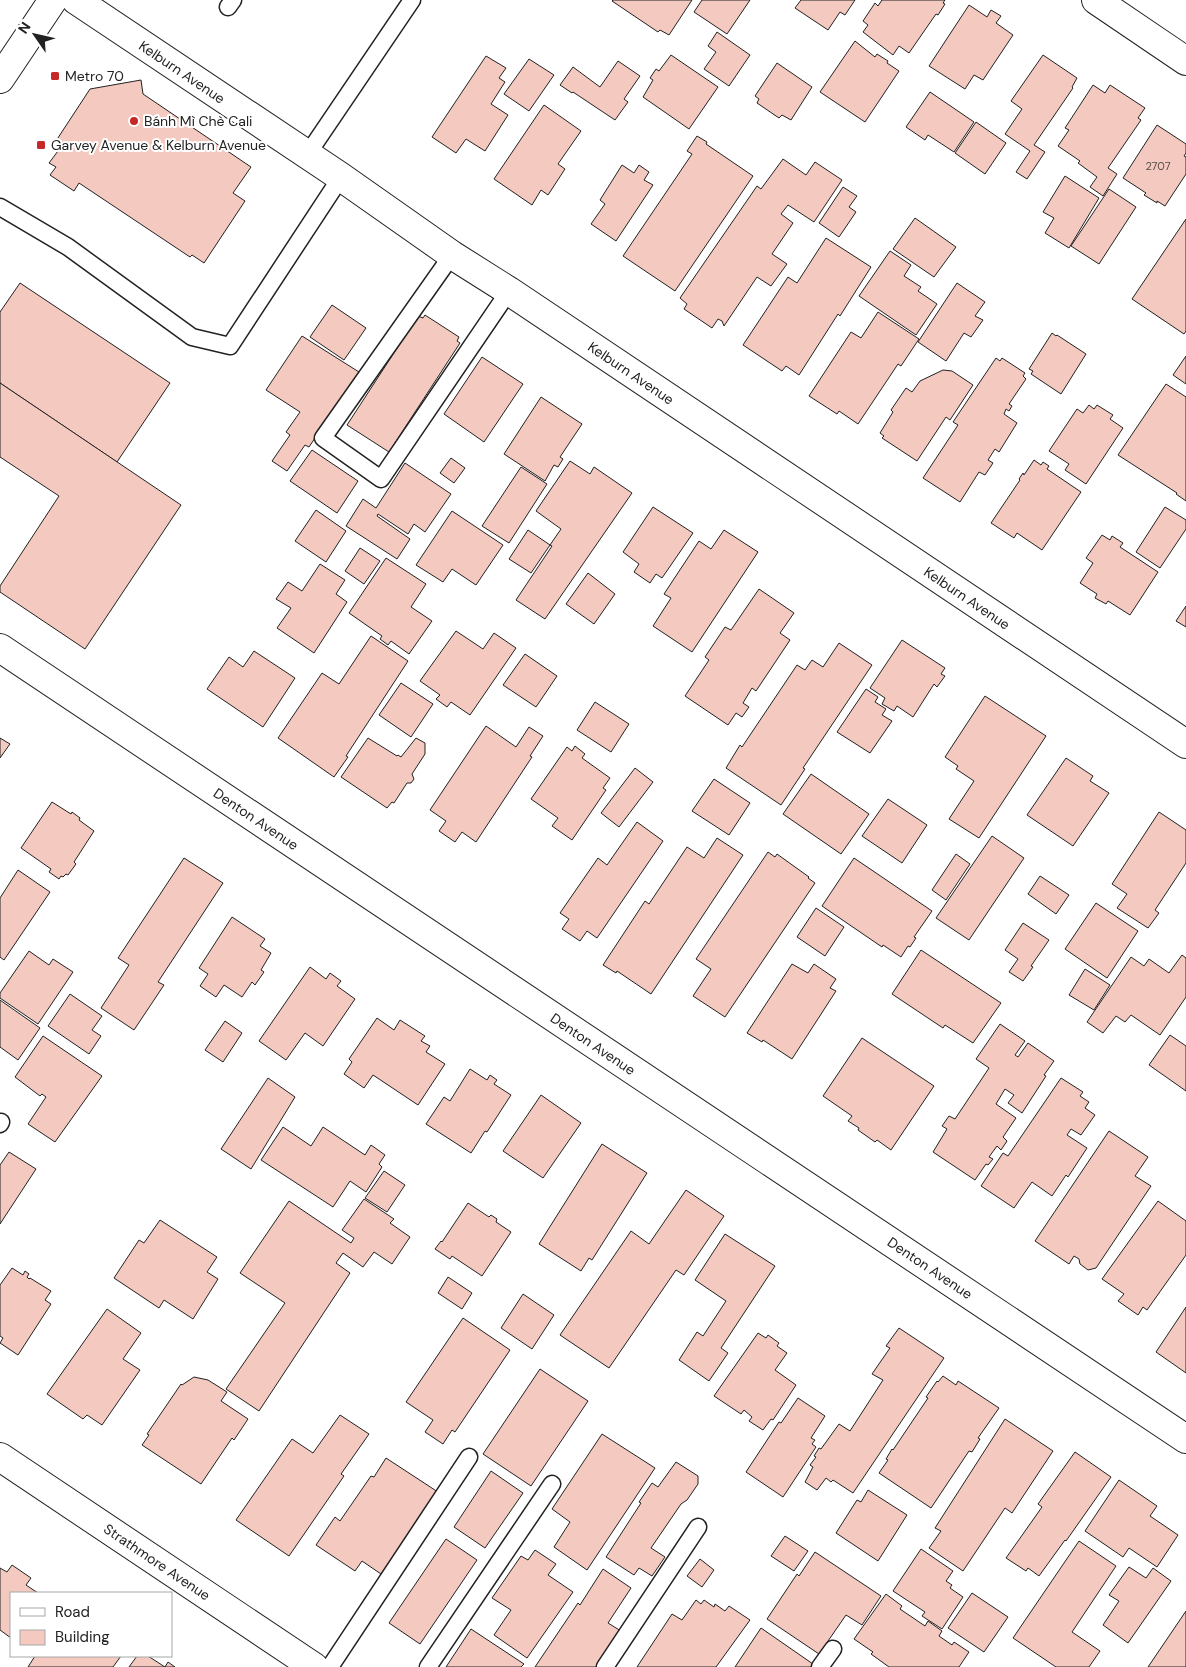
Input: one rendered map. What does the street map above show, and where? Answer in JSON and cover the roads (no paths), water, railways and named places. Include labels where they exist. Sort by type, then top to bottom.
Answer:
[{"type":"street","points":[[0,79],[53,0]]},
{"type":"street","name":"Kelburn Avenue","points":[[76,0],[341,177],[452,255],[509,291],[1186,744]]},
{"type":"street","points":[[1096,0],[1186,61]]},
{"type":"street","name":"Denton Avenue","points":[[0,648],[1186,1439]]},
{"type":"street","name":"Strathmore Avenue","points":[[0,1457],[314,1667]]},
{"type":"lane","points":[[307,155],[412,0]]},
{"type":"lane","points":[[0,207],[68,247],[192,337],[230,346],[341,177]]},
{"type":"lane","points":[[452,255],[323,438],[381,479],[509,291]]},
{"type":"lane","points":[[330,1667],[469,1457]]},
{"type":"lane","points":[[428,1667],[552,1484]]},
{"type":"lane","points":[[605,1667],[698,1527]]},
{"type":"lane","points":[[820,1667],[833,1649]]},
{"type":"place","name":"Metro 70","points":[[55,76]]},
{"type":"place","name":"Bánh Mì Chè Cali","points":[[134,121]]},
{"type":"place","name":"Garvey Avenue & Kelburn Avenue","points":[[41,145]]}]
